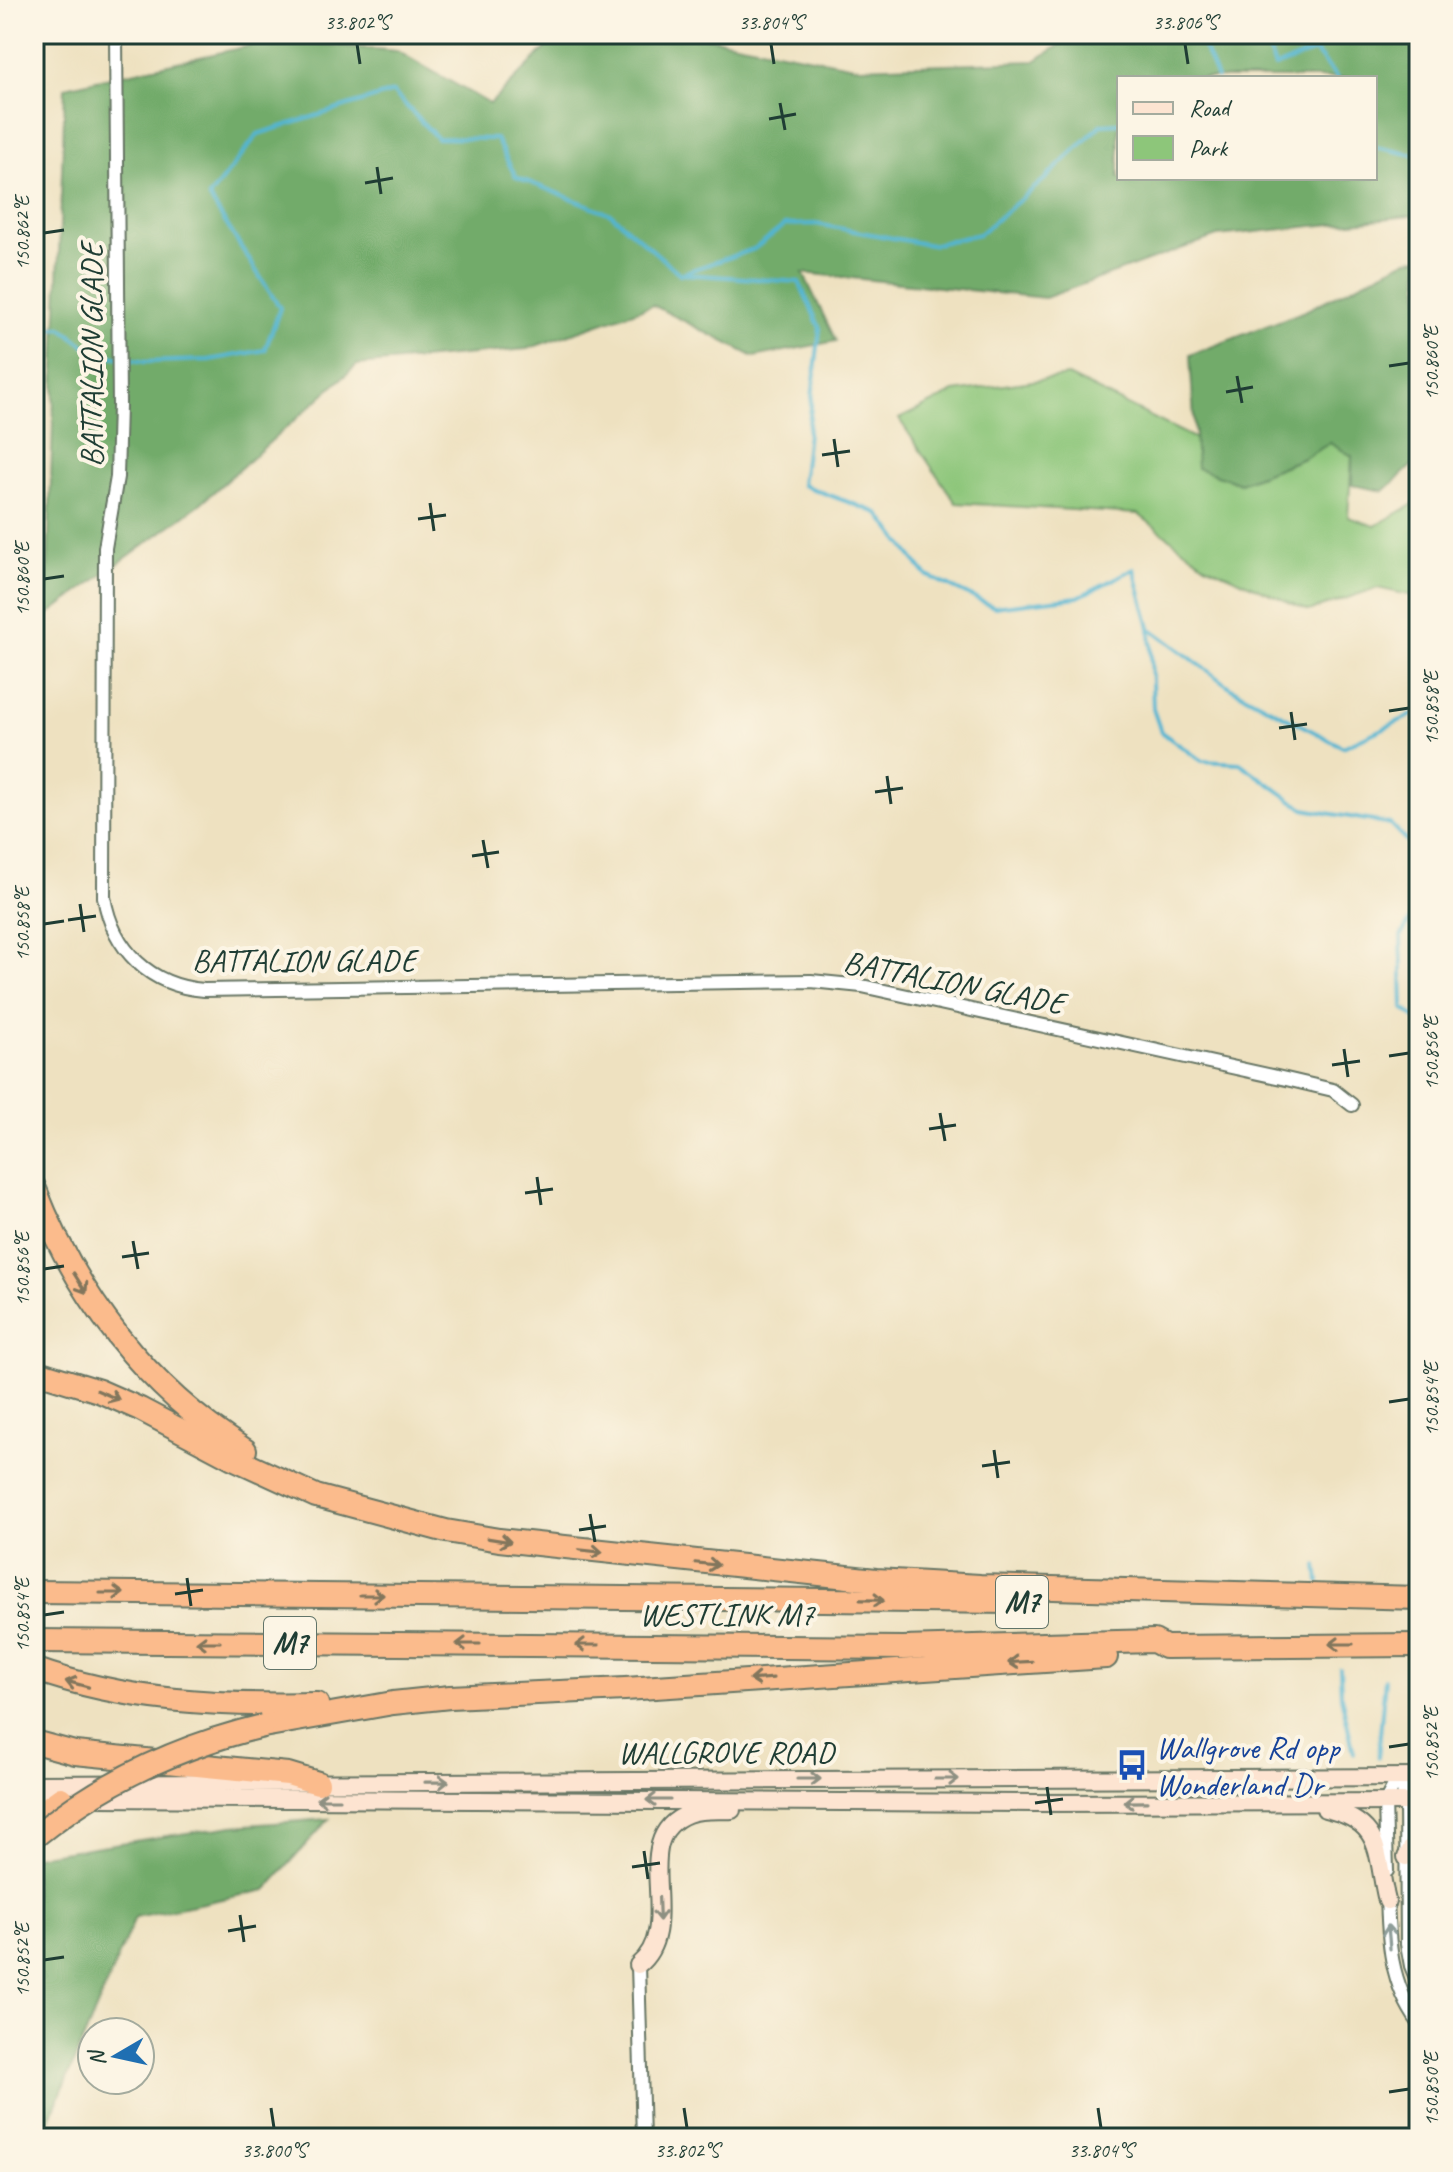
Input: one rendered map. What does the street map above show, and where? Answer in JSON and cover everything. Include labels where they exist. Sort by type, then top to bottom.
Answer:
[{"type":"highway","points":[[34,1187],[55,1238],[84,1291],[119,1338],[153,1376],[192,1412],[235,1444],[338,1500]]},
{"type":"highway","points":[[34,1371],[99,1391],[316,1496],[446,1531],[552,1547],[921,1583],[1419,1598]]},
{"type":"highway","name":"WESTLINK M7","points":[[34,1592],[1419,1609]]},
{"type":"highway","name":"WESTLINK M7","points":[[34,1641],[903,1648],[1154,1641],[1165,1647],[1419,1645]]},
{"type":"highway","points":[[34,1669],[65,1680],[122,1693],[188,1702],[229,1705],[393,1703],[1154,1654],[1165,1647]]},
{"type":"highway","points":[[34,1837],[92,1795],[132,1772],[216,1738],[263,1726],[393,1703]]},
{"type":"highway","points":[[34,1742],[75,1753],[288,1774],[318,1783]]},
{"type":"highway","points":[[34,1810],[46,1809],[61,1798]]},
{"type":"main road","name":"WALLGROVE ROAD","points":[[34,1784],[1419,1777]]},
{"type":"main road","points":[[876,1802],[877,1779]]},
{"type":"main road","name":"WALLGROVE ROAD","points":[[34,1798],[1413,1802]]},
{"type":"main road","points":[[638,1965],[657,1941],[657,1851],[673,1825],[689,1814],[826,1801]]},
{"type":"main road","points":[[1297,1802],[1344,1813],[1367,1828],[1377,1850],[1387,1901]]},
{"type":"main road","points":[[1406,1857],[1419,1835]]},
{"type":"street","name":"BATTALION GLADE","points":[[116,34],[119,406],[117,477],[105,548],[104,897],[109,920],[119,942],[135,961],[155,977],[178,987],[204,990],[811,981],[862,986],[1333,1090],[1352,1105]]},
{"type":"street","points":[[1399,1776],[1385,1802],[1390,1948],[1395,1976],[1406,2006],[1419,2023]]},
{"type":"street","points":[[1399,1776],[1413,1802],[1406,1857],[1407,1944],[1419,1985]]},
{"type":"street","points":[[638,1965],[643,2138]]},
{"type":"green space","points":[[560,34],[689,34],[859,67],[1035,61],[1077,34],[1419,34],[1419,215],[1217,236],[1045,298],[803,273],[836,341],[754,357],[653,305],[527,349],[357,365],[200,504],[46,616],[65,87],[276,40],[397,51],[490,104]]},
{"type":"green space","points":[[1419,258],[1419,459],[1384,491],[1352,485],[1352,456],[1330,443],[1304,458],[1240,483],[1197,468],[1190,355],[1305,311],[1408,259]]},
{"type":"green space","points":[[1068,376],[1196,439],[1198,468],[1240,483],[1304,458],[1330,443],[1352,456],[1348,517],[1375,526],[1419,501],[1419,597],[1377,588],[1309,611],[1205,565],[1138,514],[956,503],[899,419],[954,392]]},
{"type":"green space","points":[[329,1819],[266,1890],[135,1917],[93,2016],[76,2016],[76,2057],[42,2138],[34,2138],[34,1856],[233,1826]]},
{"type":"waterway","points":[[1198,34],[1216,76]]},
{"type":"waterway","points":[[1263,34],[1275,67],[1315,51],[1335,76]]},
{"type":"waterway","points":[[34,329],[62,328],[94,353],[145,362],[209,360],[265,350],[280,308],[209,197],[258,134],[393,92],[437,138],[496,139],[516,177],[611,214],[680,274],[754,249],[785,225],[816,224],[931,245],[979,234],[1045,179],[1102,124],[1117,123]]},
{"type":"waterway","points":[[1377,147],[1419,156]]},
{"type":"waterway","points":[[684,274],[799,282],[820,328],[802,485],[878,513],[926,575],[994,607],[1078,597],[1134,569],[1150,628],[1231,688],[1343,747],[1419,712]]},
{"type":"waterway","points":[[1150,628],[1153,709],[1161,732],[1202,761],[1240,763],[1304,809],[1390,824],[1419,854]]},
{"type":"waterway","points":[[1419,904],[1401,936],[1403,1008],[1419,1021]]},
{"type":"waterway","points":[[1406,1585],[1416,1556]]},
{"type":"waterway","points":[[1317,1566],[1319,1582]]},
{"type":"waterway","points":[[1340,1669],[1341,1696],[1354,1753]]},
{"type":"waterway","points":[[1378,1757],[1385,1679]]},
{"type":"place","name":"Wallgrove Rd opp Wonderland Dr","points":[[1132,1765]]}]
